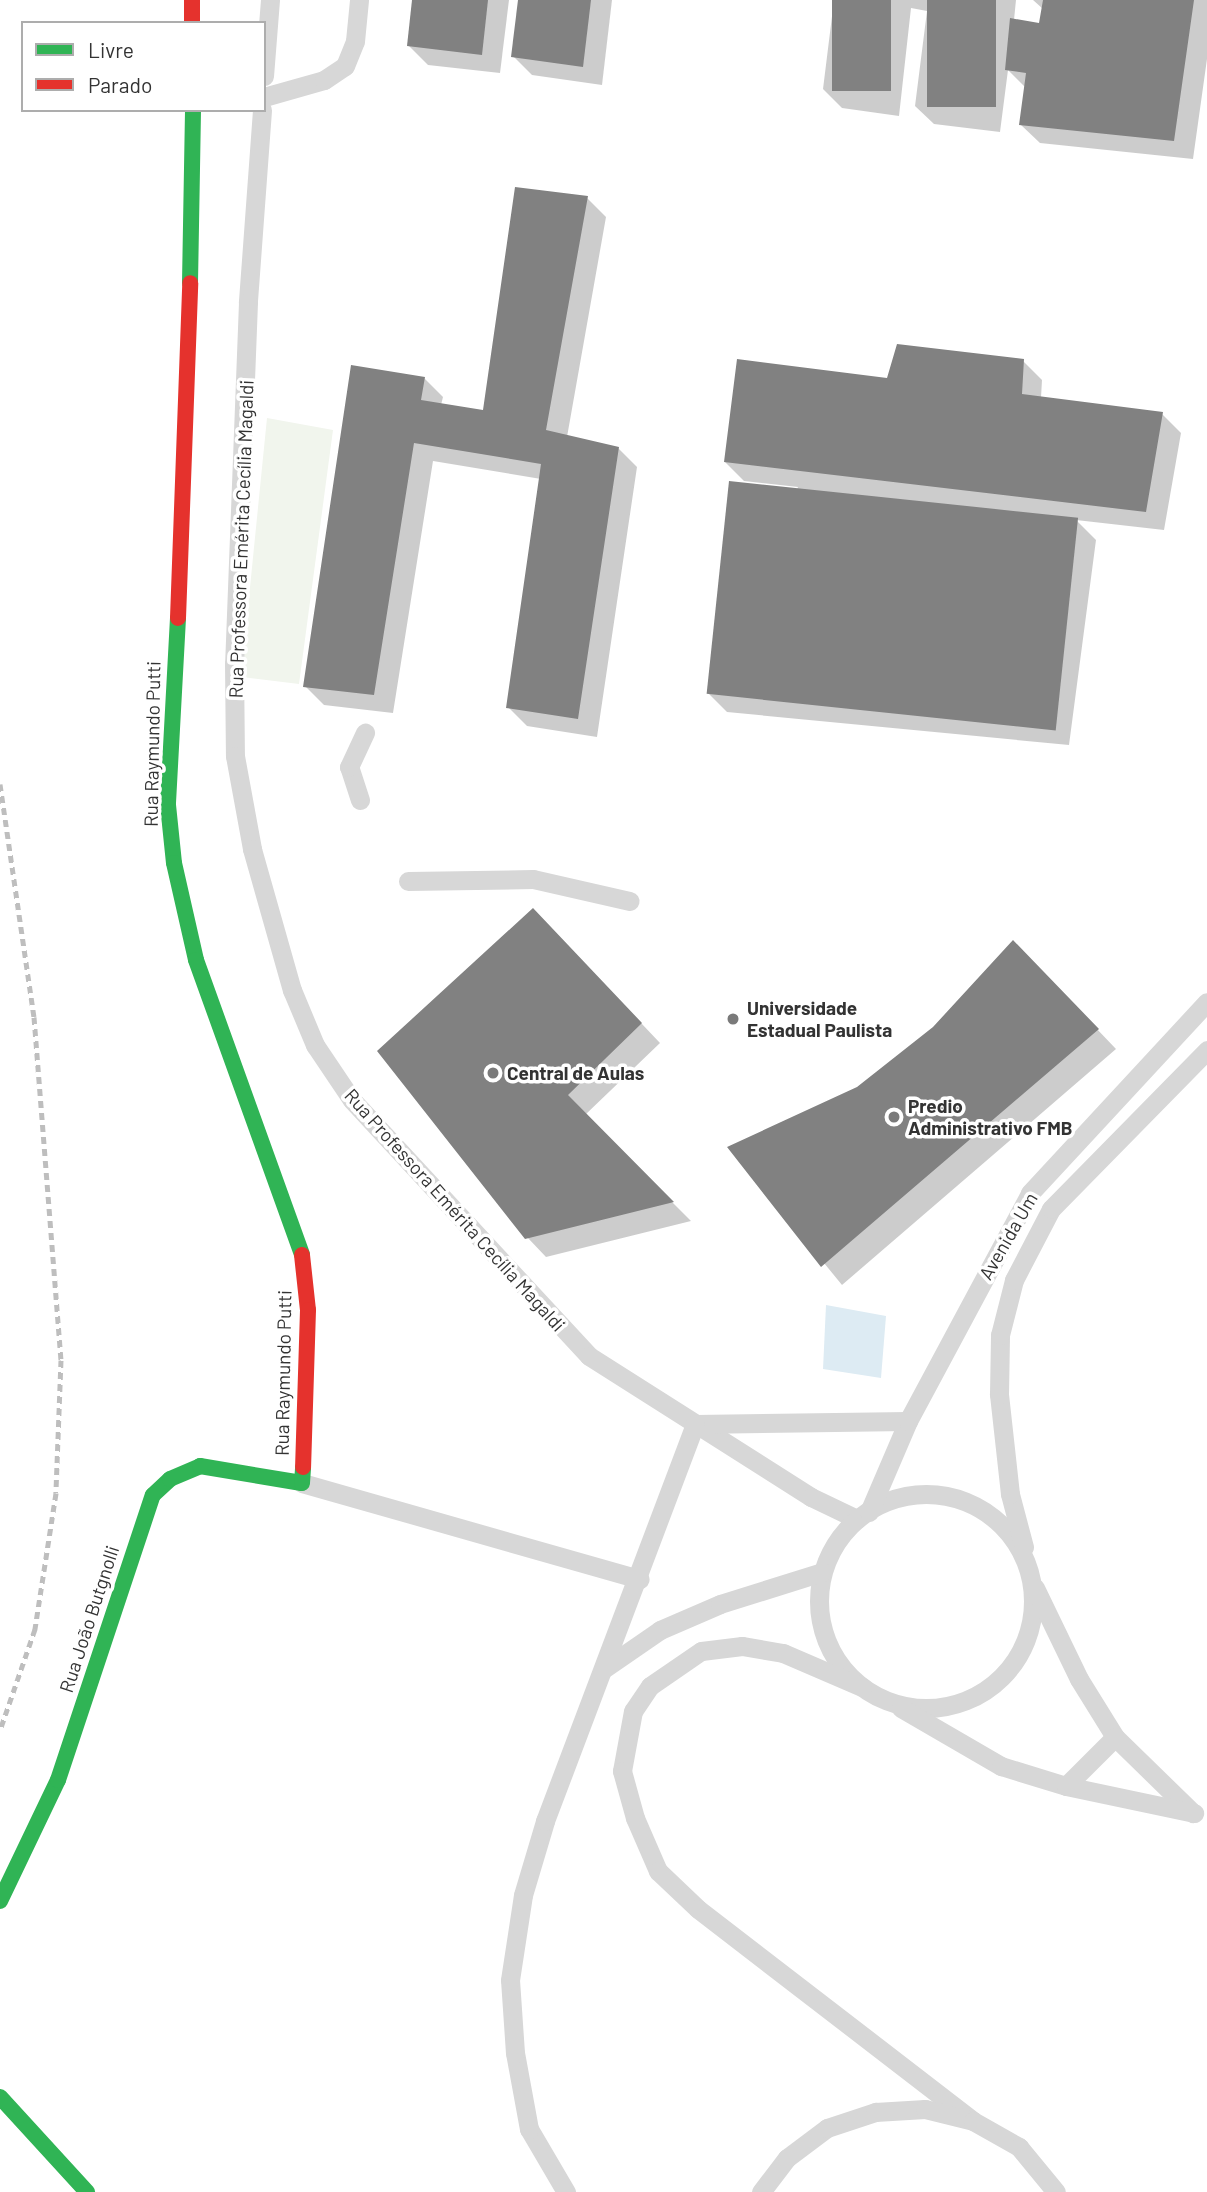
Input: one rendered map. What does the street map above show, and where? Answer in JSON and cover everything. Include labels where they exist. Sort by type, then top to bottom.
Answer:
[{"type":"street","points":[[192,0],[192,21]]},
{"type":"street","name":"Rua Raymundo Putti","points":[[193,112],[188,424],[168,805],[174,863],[196,960],[289,1209],[305,1265],[308,1310],[302,1483]]},
{"type":"street","name":"Rua João Butgnolli","points":[[0,1900],[58,1780],[153,1496],[170,1479],[200,1466],[302,1483]]},
{"type":"street","points":[[0,2097],[86,2192]]},
{"type":"lane","points":[[266,51],[270,0]]},
{"type":"lane","points":[[266,96],[324,79],[345,66],[355,41],[359,0]]},
{"type":"lane","name":"Rua Professora Emérita Cecília Magaldi","points":[[262,112],[248,302],[234,664],[235,756],[251,849],[292,990],[315,1045],[352,1100],[498,1261],[589,1356],[811,1497],[863,1515]]},
{"type":"lane","points":[[360,800],[349,767],[365,733]]},
{"type":"lane","points":[[408,881],[533,880],[629,901]]},
{"type":"lane","name":"Avenida Um","points":[[863,1515],[908,1421],[1030,1193],[1207,1002]]},
{"type":"lane","name":"Avenida Um","points":[[1031,1579],[1010,1494],[999,1395],[1000,1335],[1014,1280],[1051,1209],[1207,1050]]},
{"type":"lane","points":[[566,2192],[528,2129],[515,2053],[510,1980],[523,1895],[545,1821],[640,1579],[695,1424],[908,1421]]},
{"type":"lane","points":[[302,1483],[640,1579]]},
{"type":"lane","points":[[862,1687],[839,1665],[824,1636],[819,1604],[822,1572],[836,1543],[863,1515],[888,1501],[924,1493],[960,1499],[992,1516],[1017,1542],[1031,1579],[1079,1679],[1115,1737],[1194,1813],[1066,1786],[1001,1766],[891,1702],[783,1653],[742,1646],[701,1651],[650,1686],[633,1711],[622,1771],[635,1818],[659,1871],[698,1909],[973,2121],[1018,2147],[1056,2192]]},
{"type":"lane","points":[[605,1668],[660,1630],[720,1604],[822,1572]]},
{"type":"lane","points":[[891,1702],[923,1708],[956,1704],[986,1690],[1010,1668],[1027,1640],[1034,1608],[1031,1579]]},
{"type":"lane","points":[[1066,1786],[1115,1737]]},
{"type":"lane","points":[[761,2192],[787,2158],[827,2129],[875,2112],[925,2109],[973,2121]]},
{"type":"shaded area","points":[[267,418],[333,430],[299,684],[241,677]]},
{"type":"shaded area","points":[[826,1305],[886,1316],[881,1378],[823,1369]]},
{"type":"building","points":[[412,0],[488,0],[482,55],[407,46]]},
{"type":"building","points":[[518,0],[591,0],[583,67],[511,57]]},
{"type":"building","points":[[832,0],[891,0],[891,91],[832,91]]},
{"type":"building","points":[[927,0],[996,0],[996,107],[927,107]]},
{"type":"building","points":[[1043,0],[1194,0],[1174,141],[1019,125],[1026,73],[1005,70],[1010,18],[1039,23]]},
{"type":"building","points":[[515,187],[588,196],[546,430],[619,447],[578,719],[506,708],[541,464],[414,443],[374,695],[303,687],[351,365],[425,377],[421,400],[483,410]]},
{"type":"building","points":[[897,344],[1024,359],[1022,394],[1163,412],[1146,512],[724,462],[737,359],[887,378]]},
{"type":"building","points":[[729,481],[1078,518],[1056,731],[707,694]]},
{"type":"building","name":"Central de Aulas","points":[[533,908],[642,1023],[568,1095],[674,1202],[525,1239],[377,1051]]},
{"type":"building","name":"Predio Administrativo FMB","points":[[1013,940],[1099,1029],[821,1267],[727,1147],[857,1087],[933,1027]]},
{"type":"railway","points":[[0,784],[34,1017],[61,1360],[56,1493],[35,1629],[0,1730]]},
{"type":"traffic: fast","points":[[190,283],[193,112]]},
{"type":"traffic: fast","points":[[178,618],[168,805],[174,863],[196,960],[302,1255]]},
{"type":"traffic: fast","points":[[0,1901],[58,1780],[153,1495],[170,1479],[200,1466],[302,1483],[303,1467]]},
{"type":"traffic: fast","points":[[0,2097],[87,2192]]},
{"type":"traffic: jam","points":[[192,0],[192,21]]},
{"type":"traffic: jam","points":[[178,618],[190,283]]},
{"type":"traffic: jam","points":[[302,1255],[308,1310],[303,1467]]},
{"type":"place","name":"Universidade Estadual Paulista","points":[[733,1019]]},
{"type":"place","name":"Central de Aulas","points":[[493,1073]]},
{"type":"place","name":"Predio Administrativo FMB","points":[[894,1117]]}]
